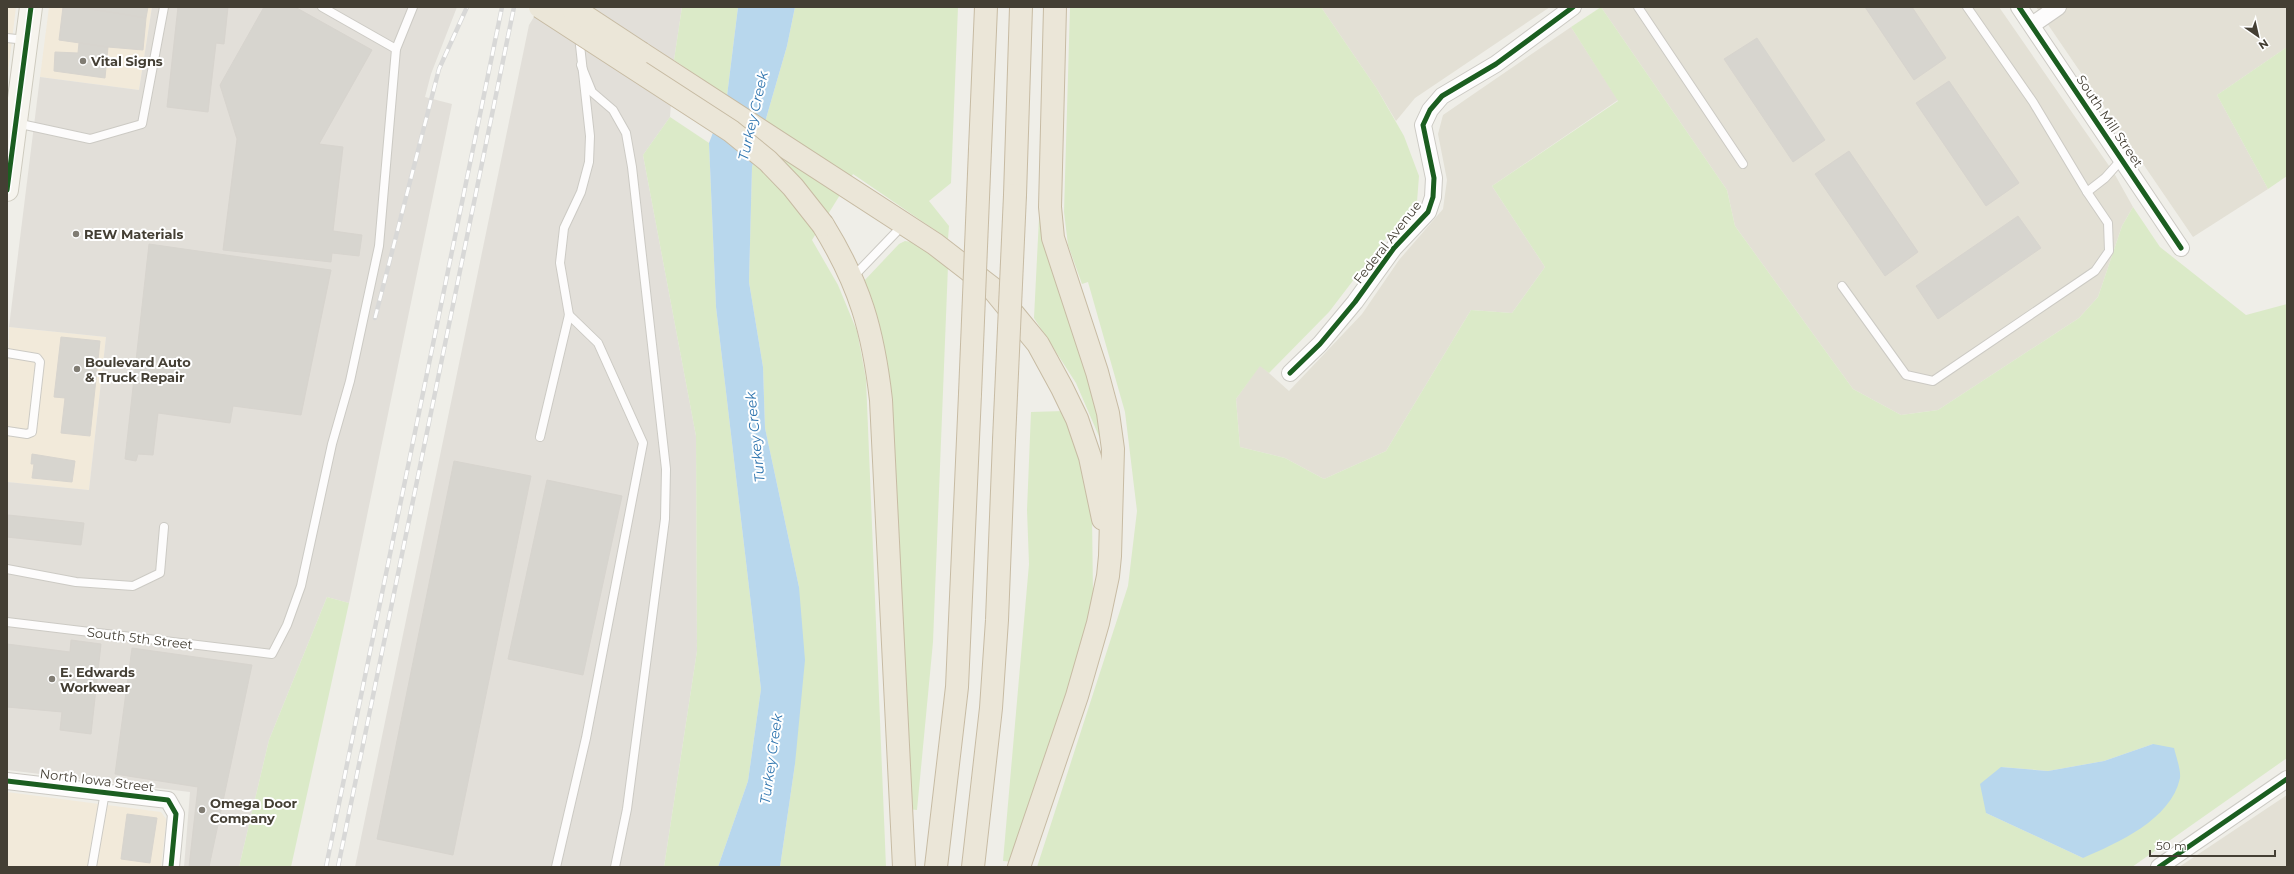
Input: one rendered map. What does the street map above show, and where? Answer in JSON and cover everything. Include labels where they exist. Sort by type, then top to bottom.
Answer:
[{"type":"highway","points":[[540,7],[731,131],[768,161],[793,186],[824,225],[852,278],[871,333],[881,400],[904,867]]},
{"type":"highway","points":[[571,7],[953,256],[992,288],[1038,344],[1077,419],[1090,457],[1110,556]]},
{"type":"highway","points":[[936,867],[957,687],[986,7]]},
{"type":"highway","points":[[973,867],[991,708],[997,620],[1015,195],[1021,7]]},
{"type":"highway","points":[[1019,867],[1077,696],[1098,623],[1108,576],[1110,556],[1113,449],[1108,413],[1097,372],[1053,238],[1050,206],[1056,7]]},
{"type":"main road","points":[[7,190],[15,122],[18,78],[17,39],[31,7]]},
{"type":"street","name":"Federal Avenue","points":[[1290,373],[1320,344],[1355,302],[1394,248],[1428,212],[1433,197],[1434,178],[1423,125],[1430,110],[1442,96],[1496,64],[1573,7]]},
{"type":"street","name":"South Mill Street","points":[[2019,7],[2181,248]]},
{"type":"street","points":[[2032,25],[2058,7]]},
{"type":"street","points":[[2159,867],[2287,779]]},
{"type":"street","name":"North Iowa Street","points":[[7,781],[168,800],[176,814],[171,867]]},
{"type":"lane","points":[[15,122],[90,139],[142,124],[164,7]]},
{"type":"lane","points":[[322,7],[396,48],[413,7]]},
{"type":"lane","points":[[540,437],[569,315],[560,263],[564,228],[581,192],[589,162],[590,136],[581,65],[577,7]]},
{"type":"lane","points":[[1638,7],[1743,164]]},
{"type":"lane","points":[[1842,286],[1906,374],[1933,381],[2095,271],[2109,251],[2108,223],[2087,192],[2032,102],[1967,7]]},
{"type":"lane","name":"South 5th Street","points":[[7,622],[272,654],[287,625],[301,586],[309,540],[332,444],[350,381],[379,246],[385,154],[396,48]]},
{"type":"lane","points":[[581,65],[592,92],[613,110],[626,133],[632,167],[666,469],[665,519],[627,809],[615,867]]},
{"type":"lane","points":[[2087,192],[2105,178],[2122,159]]},
{"type":"lane","points":[[852,278],[904,224]]},
{"type":"lane","points":[[556,867],[586,738],[643,443],[598,343],[569,315]]},
{"type":"lane","points":[[7,353],[37,358],[40,362],[32,432],[27,434],[7,431]]},
{"type":"lane","points":[[7,569],[76,582],[134,586],[160,573],[164,526]]},
{"type":"lane","points":[[92,867],[105,792]]},
{"type":"shaded area","points":[[7,7],[16,7],[7,81]]},
{"type":"shaded area","points":[[49,7],[152,7],[139,90],[40,77]]},
{"type":"shaded area","points":[[152,7],[457,7],[431,74],[425,97],[452,104],[349,603],[327,597],[269,740],[239,867],[184,867],[190,792],[7,770],[7,482],[89,490],[106,337],[9,327],[40,77],[139,90]]},
{"type":"shaded area","points":[[540,7],[682,7],[674,60],[670,117],[643,155],[696,436],[697,651],[664,867],[355,867],[529,25]]},
{"type":"shaded area","points":[[1321,7],[1550,7],[1415,98],[1396,121],[1377,89]]},
{"type":"shaded area","points":[[1601,7],[1999,7],[2114,173],[2133,207],[2122,226],[2098,297],[2079,318],[1938,410],[1901,415],[1853,389],[1735,226],[1727,190]]},
{"type":"shaded area","points":[[2036,7],[2287,7],[2287,47],[2217,95],[2268,189],[2193,237]]},
{"type":"shaded area","points":[[1571,27],[1618,100],[1492,186],[1545,267],[1512,313],[1471,310],[1386,451],[1324,479],[1285,458],[1240,447],[1236,399],[1260,365],[1289,391],[1362,314],[1399,260],[1443,209],[1447,180],[1438,134],[1443,115]]},
{"type":"shaded area","points":[[9,327],[106,337],[89,490],[7,482]]},
{"type":"shaded area","points":[[7,792],[161,812],[166,819],[166,823],[161,867],[7,867]]},
{"type":"shaded area","points":[[2287,795],[2287,867],[2179,867]]},
{"type":"green space","points":[[682,7],[738,7],[727,96],[674,60]]},
{"type":"green space","points":[[795,7],[958,7],[951,183],[929,201],[949,226],[948,239],[853,174],[812,240],[838,285],[857,331],[866,379],[886,867],[780,867],[795,764],[799,587],[765,428],[763,367],[749,282],[752,167],[787,46]]},
{"type":"green space","points":[[1070,7],[1321,7],[1377,89],[1404,136],[1419,176],[1417,202],[1381,244],[1329,312],[1269,373],[1260,366],[1236,399],[1240,447],[1285,458],[1324,479],[1386,451],[1471,310],[1512,313],[1545,267],[1492,186],[1618,101],[1571,27],[1601,7],[1727,190],[1735,226],[1853,389],[1901,415],[1938,410],[2079,318],[2098,297],[2122,226],[2133,207],[2160,247],[2246,315],[2287,304],[2287,758],[2132,867],[1037,867],[1128,586],[1137,511],[1125,412],[1088,282],[1082,284],[1068,245],[1064,212]],"holes":[[[2153,744],[2083,858],[1986,813],[2002,767],[2048,771],[2104,761]]]},
{"type":"green space","points":[[2287,47],[2287,176],[2268,189],[2217,95]]},
{"type":"green space","points":[[670,117],[709,143],[716,307],[761,689],[748,781],[718,867],[664,867],[697,651],[696,436],[643,155]]},
{"type":"green space","points":[[1042,217],[1092,382],[1101,441],[1076,383],[1034,318],[1039,218]]},
{"type":"green space","points":[[905,241],[912,242],[948,266],[933,642],[917,810],[908,809],[864,281],[899,244]]},
{"type":"green space","points":[[1064,411],[1081,457],[1092,515],[1093,594],[1081,651],[1013,862],[1003,861],[1029,564],[1027,510],[1031,412]]},
{"type":"green space","points":[[327,597],[349,603],[291,867],[239,867],[269,740]]},
{"type":"water","name":"Turkey Creek","points":[[738,7],[795,7],[787,46],[752,167],[749,282],[763,367],[765,428],[799,587],[805,660],[795,764],[780,867],[718,867],[748,781],[761,689],[716,307],[709,143],[727,96]]},
{"type":"water","points":[[2153,744],[2174,748],[2180,775],[2175,793],[2166,806],[2141,828],[2111,845],[2083,858],[1986,813],[1980,784],[2001,767],[2048,771],[2104,761]]},
{"type":"building","points":[[63,7],[79,7],[146,18],[143,50],[59,40]]},
{"type":"building","points":[[79,7],[148,7],[146,18]]},
{"type":"building","points":[[178,7],[228,7],[224,44],[216,43],[208,112],[167,107]]},
{"type":"building","points":[[264,7],[295,7],[372,50],[319,144],[343,147],[333,231],[362,235],[359,256],[332,253],[331,262],[223,250],[237,139],[220,85]]},
{"type":"building","points":[[1865,7],[1912,7],[1946,58],[1914,80]]},
{"type":"building","points":[[1757,38],[1825,140],[1793,162],[1724,59]]},
{"type":"building","points":[[79,43],[108,47],[105,78],[54,71],[55,52],[78,53]]},
{"type":"building","points":[[1949,81],[2019,183],[1986,206],[1916,103]]},
{"type":"building","points":[[1849,151],[1918,252],[1885,276],[1815,174]]},
{"type":"building","points":[[2018,216],[2041,248],[1938,319],[1916,286]]},
{"type":"building","points":[[149,244],[331,270],[301,415],[233,406],[230,423],[158,413],[153,455],[138,454],[136,461],[125,459]]},
{"type":"building","name":"Boulevard Auto & Truck Repair","points":[[61,337],[100,341],[90,436],[61,433],[65,398],[54,397]]},
{"type":"building","points":[[32,454],[75,461],[72,482],[32,478],[34,464],[31,464]]},
{"type":"building","points":[[454,461],[531,476],[453,855],[377,839]]},
{"type":"building","points":[[547,480],[622,496],[583,675],[508,659]]},
{"type":"building","points":[[8,515],[84,523],[81,545],[7,537]]},
{"type":"building","name":"E. Edwards Workwear","points":[[71,640],[101,644],[91,734],[60,730],[62,712],[7,707],[7,644],[70,652]]},
{"type":"building","points":[[132,648],[252,665],[209,867],[189,867],[198,787],[115,774]]},
{"type":"building","points":[[127,814],[157,818],[150,863],[121,859]]},
{"type":"railway","points":[[375,318],[439,69],[467,7]]},
{"type":"railway","points":[[326,867],[502,7]]},
{"type":"railway","points":[[338,867],[514,7]]},
{"type":"cycle path","points":[[7,190],[31,7]]},
{"type":"cycle path","points":[[1290,373],[1320,344],[1355,302],[1394,248],[1428,212],[1433,197],[1434,178],[1423,125],[1430,110],[1442,96],[1496,64],[1573,7]]},
{"type":"cycle path","points":[[2019,7],[2181,248]]},
{"type":"cycle path","points":[[2159,867],[2287,779]]},
{"type":"cycle path","points":[[7,781],[168,800],[176,814],[171,867]]},
{"type":"place","name":"Vital Signs","points":[[83,61]]},
{"type":"place","name":"REW Materials","points":[[76,234]]},
{"type":"place","name":"Boulevard Auto & Truck Repair","points":[[77,369]]},
{"type":"place","name":"E. Edwards Workwear","points":[[52,679]]},
{"type":"place","name":"Omega Door Company","points":[[202,810]]}]
